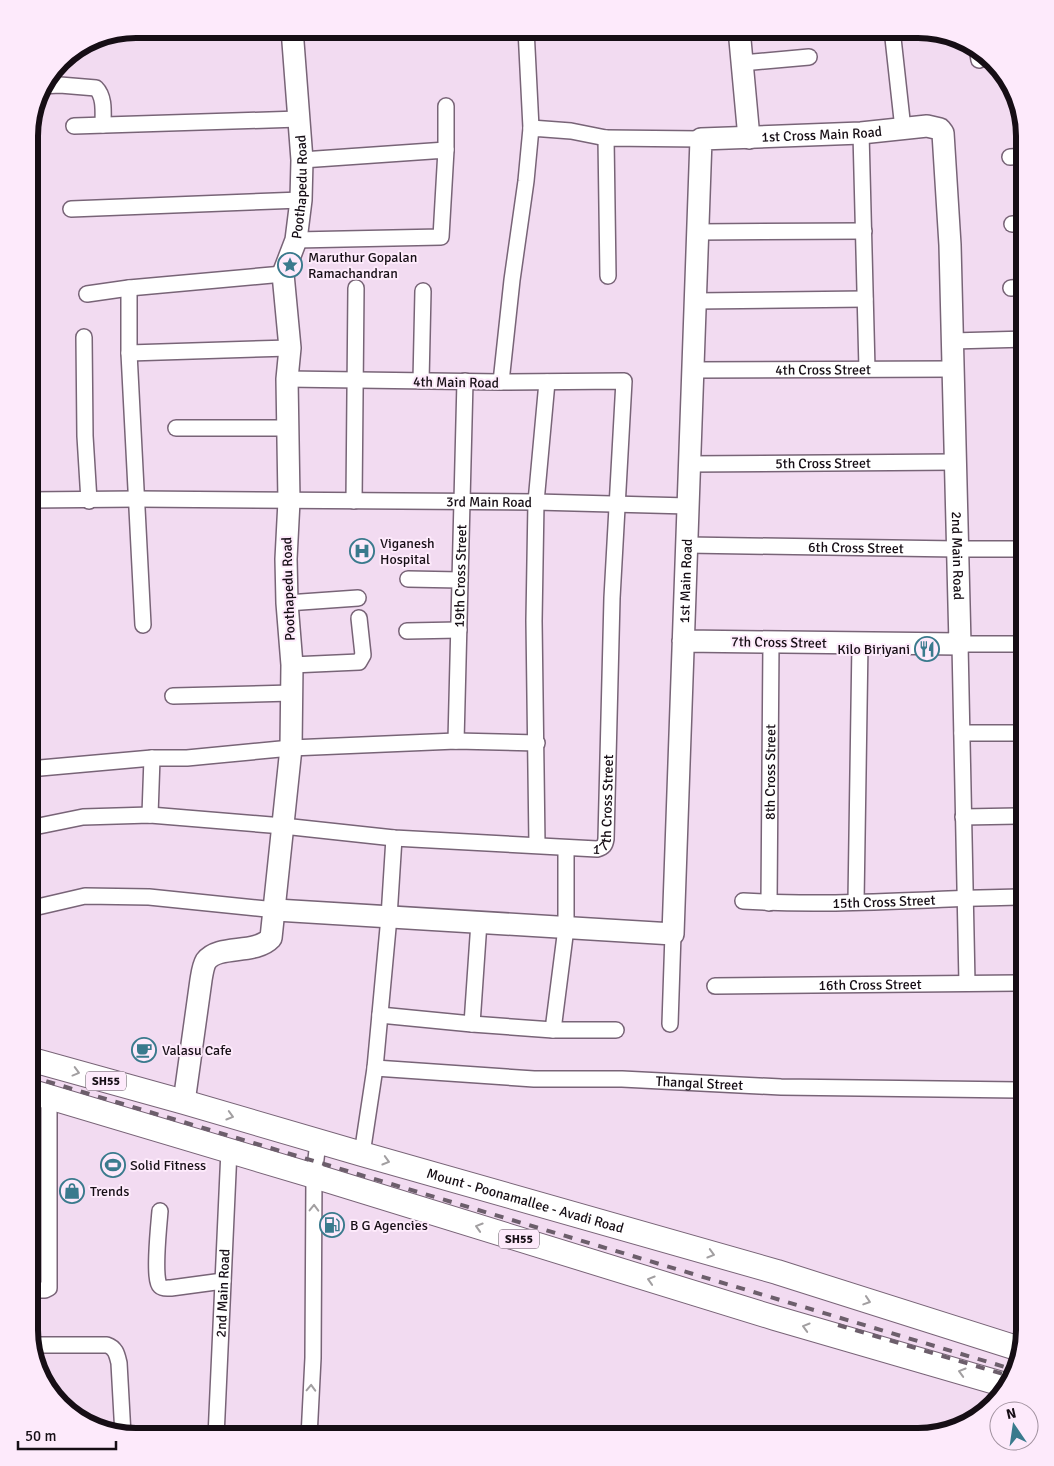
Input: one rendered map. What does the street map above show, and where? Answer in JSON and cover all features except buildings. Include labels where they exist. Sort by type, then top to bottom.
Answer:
[{"type":"main road","name":"Mount - Poonamallee - Avadi Road","points":[[38,1061],[777,1272],[1015,1348]]},
{"type":"main road","points":[[121,1118],[131,1087]]},
{"type":"main road","name":"SH55","points":[[39,1094],[230,1150],[775,1318],[1001,1384]]},
{"type":"street","name":"Poothapedu Road","points":[[184,1102],[201,980],[206,961],[220,953],[261,946],[268,941],[271,938],[276,910],[291,748],[292,665],[287,602],[286,538],[289,501],[287,379],[290,348],[283,274],[296,240],[301,200],[302,160],[293,38]]},
{"type":"street","points":[[501,382],[531,128],[526,38]]},
{"type":"street","points":[[740,38],[749,138]]},
{"type":"street","points":[[893,38],[903,129]]},
{"type":"street","points":[[742,63],[810,57]]},
{"type":"street","points":[[52,85],[96,88],[100,92],[102,100],[103,126]]},
{"type":"street","points":[[296,240],[441,237],[446,150],[446,106]]},
{"type":"street","points":[[74,126],[299,119]]},
{"type":"street","name":"1st Cross Main Road","points":[[701,139],[861,133],[927,126],[940,129]]},
{"type":"street","points":[[531,128],[570,131],[606,138],[701,139]]},
{"type":"street","name":"2nd Main Road","points":[[940,129],[943,133],[950,245],[967,983]]},
{"type":"street","points":[[861,133],[867,369]]},
{"type":"street","points":[[606,138],[608,276]]},
{"type":"street","name":"1st Main Road","points":[[670,1024],[701,139]]},
{"type":"street","points":[[302,160],[446,150]]},
{"type":"street","points":[[1010,157],[1016,157]]},
{"type":"street","points":[[71,209],[301,200]]},
{"type":"street","points":[[698,232],[864,231]]},
{"type":"street","points":[[87,294],[129,288],[283,274]]},
{"type":"street","points":[[129,288],[129,352],[143,625]]},
{"type":"street","points":[[354,501],[356,288]]},
{"type":"street","points":[[421,381],[423,291]]},
{"type":"street","points":[[695,301],[865,298]]},
{"type":"street","points":[[84,337],[85,436],[89,500]]},
{"type":"street","points":[[952,341],[1016,339]]},
{"type":"street","points":[[129,352],[290,348]]},
{"type":"street","name":"4th Cross Street","points":[[693,370],[953,368]]},
{"type":"street","name":"4th Main Road","points":[[287,379],[624,382],[616,505]]},
{"type":"street","name":"19th Cross Street","points":[[456,741],[465,380]]},
{"type":"street","points":[[537,845],[534,621],[536,502],[547,382]]},
{"type":"street","points":[[176,428],[289,428]]},
{"type":"street","name":"5th Cross Street","points":[[690,464],[955,462]]},
{"type":"street","name":"3rd Main Road","points":[[38,500],[536,502],[688,506]]},
{"type":"street","name":"17th Cross Street","points":[[38,826],[83,817],[150,815],[283,826],[394,838],[566,848],[602,848],[606,839],[616,505]]},
{"type":"street","name":"6th Cross Street","points":[[687,545],[1016,549]]},
{"type":"street","points":[[408,579],[460,580]]},
{"type":"street","points":[[287,602],[358,598]]},
{"type":"street","points":[[292,665],[360,662],[363,655],[359,618]]},
{"type":"street","points":[[407,631],[459,630]]},
{"type":"street","name":"7th Cross Street","points":[[683,641],[1016,644]]},
{"type":"street","name":"8th Cross Street","points":[[769,902],[771,642]]},
{"type":"street","points":[[856,902],[860,643]]},
{"type":"street","points":[[173,696],[292,692]]},
{"type":"street","points":[[962,733],[1016,733]]},
{"type":"street","points":[[38,768],[152,758],[187,758],[291,748],[456,741],[537,743]]},
{"type":"street","points":[[150,815],[152,758]]},
{"type":"street","points":[[963,817],[1016,816]]},
{"type":"street","points":[[362,1154],[375,1068],[389,917],[394,838]]},
{"type":"street","points":[[553,1030],[566,928],[566,848]]},
{"type":"street","points":[[38,907],[85,896],[149,897],[276,910],[673,934]]},
{"type":"street","name":"15th Cross Street","points":[[743,901],[856,902],[1016,897]]},
{"type":"street","points":[[472,1024],[479,922]]},
{"type":"street","name":"16th Cross Street","points":[[715,986],[1016,983]]},
{"type":"street","points":[[380,1015],[553,1030],[616,1030]]},
{"type":"street","name":"Thangal Street","points":[[375,1068],[534,1079],[622,1079],[781,1087],[1016,1090]]},
{"type":"street","points":[[38,1290],[49,1288],[39,1094]]},
{"type":"street","points":[[309,1428],[313,1358],[314,1176],[318,1142]]},
{"type":"street","name":"2nd Main Road","points":[[216,1428],[230,1150]]},
{"type":"street","points":[[160,1211],[156,1270],[156,1280],[159,1286],[171,1288],[223,1281]]},
{"type":"street","points":[[38,1345],[107,1345],[112,1347],[117,1354],[119,1363],[123,1428]]},
{"type":"railway","points":[[38,1079],[1009,1368]]},
{"type":"railway","points":[[838,1325],[1006,1375]]},
{"type":"place","name":"Maruthur Gopalan Ramachandran","points":[[290,265]]},
{"type":"place","name":"Viganesh Hospital","points":[[362,551]]},
{"type":"place","name":"Kilo Biriyani","points":[[927,649]]},
{"type":"place","name":"Valasu Cafe","points":[[144,1050]]},
{"type":"place","name":"Solid Fitness","points":[[113,1165]]},
{"type":"place","name":"Trends","points":[[72,1191]]},
{"type":"place","name":"B G Agencies","points":[[332,1225]]}]
